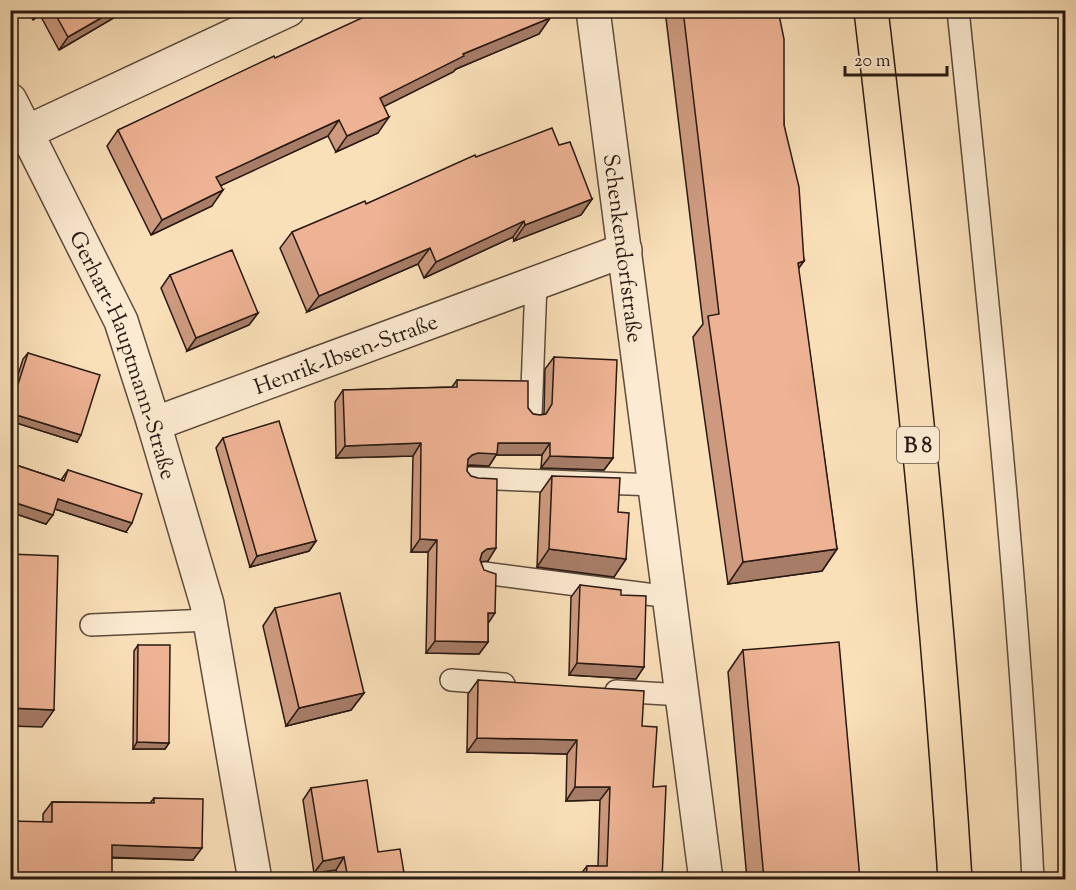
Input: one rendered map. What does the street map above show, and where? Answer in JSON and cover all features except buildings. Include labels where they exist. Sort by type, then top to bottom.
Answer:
[{"type":"main road","name":"B 8","points":[[871,10],[923,484],[947,747],[955,879]]},
{"type":"street","points":[[19,136],[288,10]]},
{"type":"street","name":"Schenkendorfstraße","points":[[593,10],[706,879]]},
{"type":"street","name":"Gerhart-Hauptmann-Straße","points":[[10,99],[19,136],[121,321],[154,424],[207,604],[255,879]]},
{"type":"street","name":"Henrik-Ibsen-Straße","points":[[154,424],[625,250]]},
{"type":"lane","points":[[958,10],[991,327],[1028,765],[1033,879]]},
{"type":"lane","points":[[531,416],[536,283]]},
{"type":"lane","points":[[470,478],[655,485]]},
{"type":"lane","points":[[484,573],[670,597]]},
{"type":"lane","points":[[91,625],[210,620]]},
{"type":"lane","points":[[451,680],[520,685]]},
{"type":"lane","points":[[601,690],[682,695]]}]
